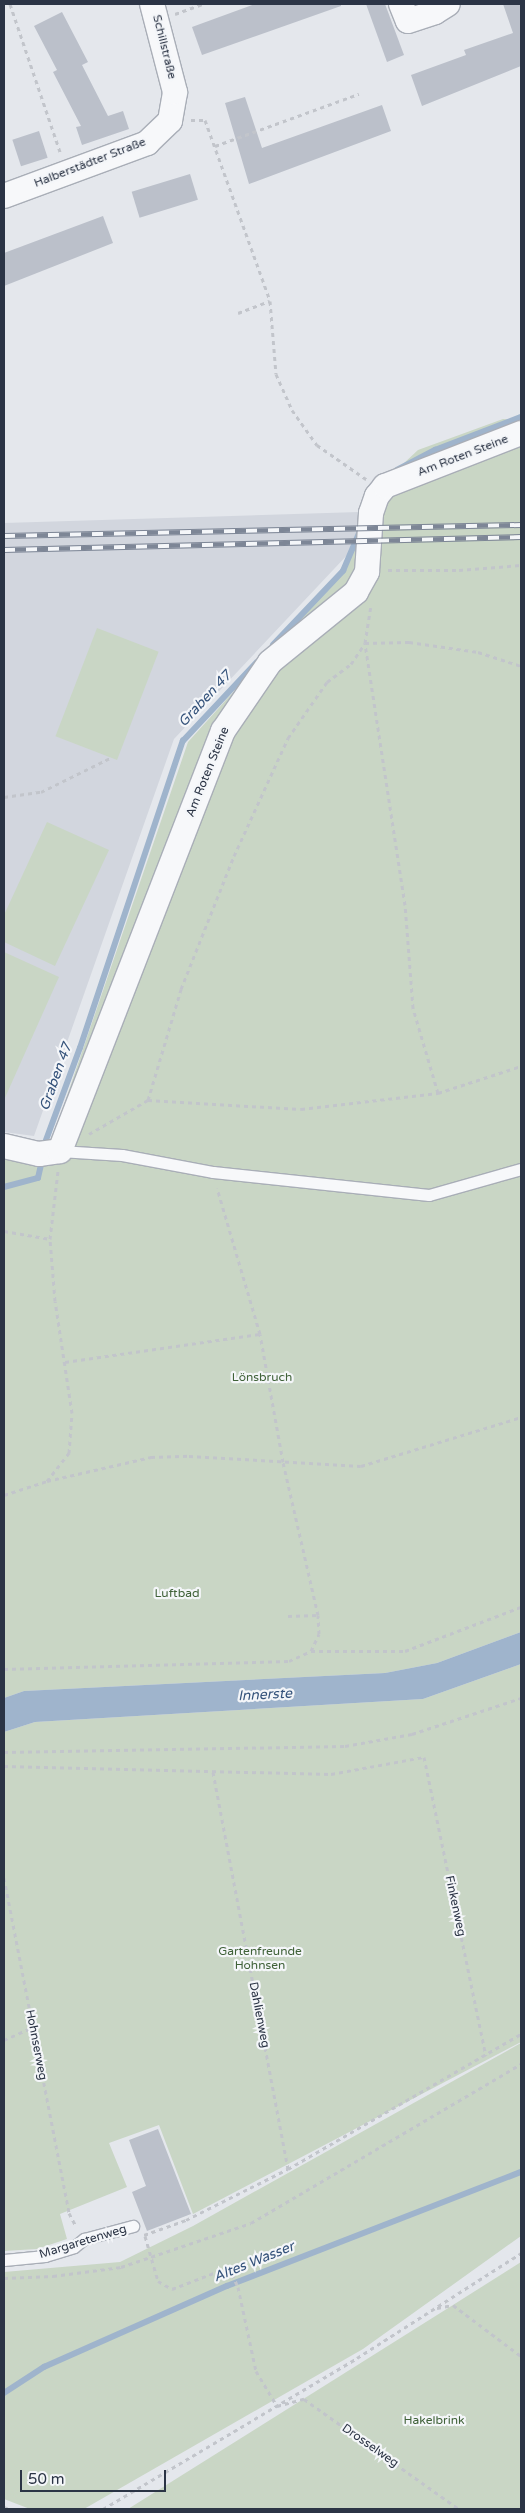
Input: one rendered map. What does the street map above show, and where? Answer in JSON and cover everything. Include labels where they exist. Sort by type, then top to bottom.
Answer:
[{"type":"street","points":[[401,4],[408,22],[435,12],[448,4]]},
{"type":"street","name":"Schillstraße","points":[[155,12],[174,92],[170,121]]},
{"type":"street","name":"Halberstädter Straße","points":[[4,196],[68,174],[147,143],[170,121]]},
{"type":"street","name":"Am Roten Steine","points":[[60,1151],[223,731],[270,662],[356,592],[367,572],[371,513],[385,486],[521,434]]},
{"type":"street","points":[[4,1146],[39,1154],[60,1151]]},
{"type":"lane","points":[[60,1151],[122,1155],[213,1172],[429,1195],[521,1170]]},
{"type":"lane","name":"Margaretenweg","points":[[4,2260],[45,2256],[74,2247],[84,2239],[133,2226]]},
{"type":"path","points":[[10,4],[68,174]]},
{"type":"path","points":[[155,12],[202,4]]},
{"type":"path","points":[[215,146],[359,94]]},
{"type":"path","points":[[170,121],[205,120],[270,301],[276,374],[292,410],[317,445],[371,483]]},
{"type":"path","points":[[238,313],[270,301]]},
{"type":"path","points":[[148,1100],[181,989],[234,856],[288,738],[327,682],[351,664],[365,643],[372,615],[367,572],[521,565]]},
{"type":"path","points":[[365,643],[409,642],[478,652],[521,666]]},
{"type":"path","points":[[365,643],[405,905],[413,1008],[438,1093]]},
{"type":"path","points":[[4,797],[40,792],[110,758]]},
{"type":"path","points":[[47,1481],[69,1453],[72,1413],[55,1301],[50,1239],[60,1151],[148,1100],[301,1109],[438,1093],[521,1066]]},
{"type":"path","points":[[213,1172],[260,1334],[283,1462],[318,1615],[319,1634],[311,1652]]},
{"type":"path","points":[[4,1231],[50,1239]]},
{"type":"path","points":[[65,1362],[260,1334]]},
{"type":"path","points":[[4,1495],[47,1481],[151,1458],[189,1456],[361,1466],[521,1417]]},
{"type":"path","points":[[4,1669],[289,1661],[311,1652],[406,1652],[521,1608]]},
{"type":"path","points":[[288,1616],[318,1615]]},
{"type":"path","points":[[4,1752],[345,1746],[412,1734],[521,1698]]},
{"type":"path","name":"Finkenweg","points":[[213,1772],[331,1774],[424,1757],[486,2056]]},
{"type":"path","points":[[4,1766],[213,1772]]},
{"type":"path","name":"Dahlienweg","points":[[213,1772],[288,2169]]},
{"type":"path","name":"Hohnserweg","points":[[4,1878],[69,2213]]},
{"type":"path","points":[[4,2040],[33,2027]]},
{"type":"path","points":[[145,2236],[186,2220],[288,2169],[521,2034]]},
{"type":"path","points":[[4,2278],[85,2272],[151,2259],[251,2224],[521,2064]]},
{"type":"path","points":[[133,2226],[145,2236],[158,2282],[172,2289],[227,2268],[232,2274],[238,2287],[256,2371],[277,2406]]},
{"type":"path","points":[[103,2509],[277,2406],[521,2253]]},
{"type":"path","points":[[435,2308],[453,2305],[521,2356]]},
{"type":"path","name":"Drosselweg","points":[[277,2406],[304,2399],[459,2509]]},
{"type":"path","points":[[4,2507],[9,2509]]},
{"type":"shaded area","points":[[521,507],[521,554],[350,552],[174,739],[34,1136],[4,1132],[4,523]]},
{"type":"green space","name":"Lönsbruch","points":[[503,419],[521,420],[521,1632],[437,1663],[385,1673],[24,1691],[4,1698],[4,1154],[44,1163],[188,742],[337,577],[350,552],[372,493],[418,450]]},
{"type":"green space","points":[[97,628],[159,652],[117,760],[55,736]]},
{"type":"green space","points":[[47,822],[109,850],[55,966],[4,942],[4,915]]},
{"type":"green space","points":[[4,952],[59,977],[4,1100]]},
{"type":"green space","name":"Gartenfreunde Hohnsen","points":[[521,1664],[521,2042],[193,2214],[159,2125],[109,2143],[127,2187],[60,2214],[67,2239],[37,2249],[4,2251],[4,1732],[35,1722],[423,1699]]},
{"type":"green space","points":[[521,2043],[521,2236],[363,2349],[84,2509],[30,2509],[4,2499],[4,2272],[120,2262],[193,2226]]},
{"type":"green space","name":"Hakelbrink","points":[[521,2262],[521,2509],[128,2509],[453,2305]]},
{"type":"water","name":"Innerste","points":[[521,1632],[521,1664],[423,1699],[35,1722],[4,1732],[4,1698],[24,1691],[385,1673],[437,1663]]},
{"type":"building","points":[[255,4],[341,4],[341,6],[202,55],[192,27]]},
{"type":"building","points":[[366,4],[385,4],[404,55],[387,62]]},
{"type":"building","points":[[503,4],[521,4],[521,66],[422,106],[411,75],[466,55],[464,50],[513,33]]},
{"type":"building","points":[[62,12],[88,62],[82,65],[108,116],[123,111],[129,129],[82,145],[76,127],[81,126],[53,72],[57,70],[34,26]]},
{"type":"building","points":[[245,97],[262,148],[382,105],[391,131],[249,184],[225,103]]},
{"type":"building","points":[[39,131],[48,158],[21,166],[12,140]]},
{"type":"building","points":[[190,174],[198,200],[140,218],[132,192]]},
{"type":"building","points":[[103,216],[113,243],[4,286],[4,253]]},
{"type":"building","points":[[158,2129],[191,2214],[147,2231],[132,2192],[146,2186],[129,2140]]},
{"type":"waterway","name":"Graben 47","points":[[397,470],[435,450],[521,417]]},
{"type":"waterway","name":"Graben 47","points":[[273,645],[343,571],[360,531]]},
{"type":"waterway","name":"Graben 47","points":[[45,1143],[80,1048],[183,741],[256,663]]},
{"type":"waterway","name":"Graben 47","points":[[4,1187],[38,1178],[42,1160]]},
{"type":"waterway","name":"Altes Wasser","points":[[4,2393],[44,2367],[227,2286],[521,2172]]},
{"type":"railway","points":[[4,536],[521,525]]},
{"type":"railway","points":[[4,550],[521,537]]},
{"type":"park label","name":"Luftbad","points":[[177,1594]]}]
